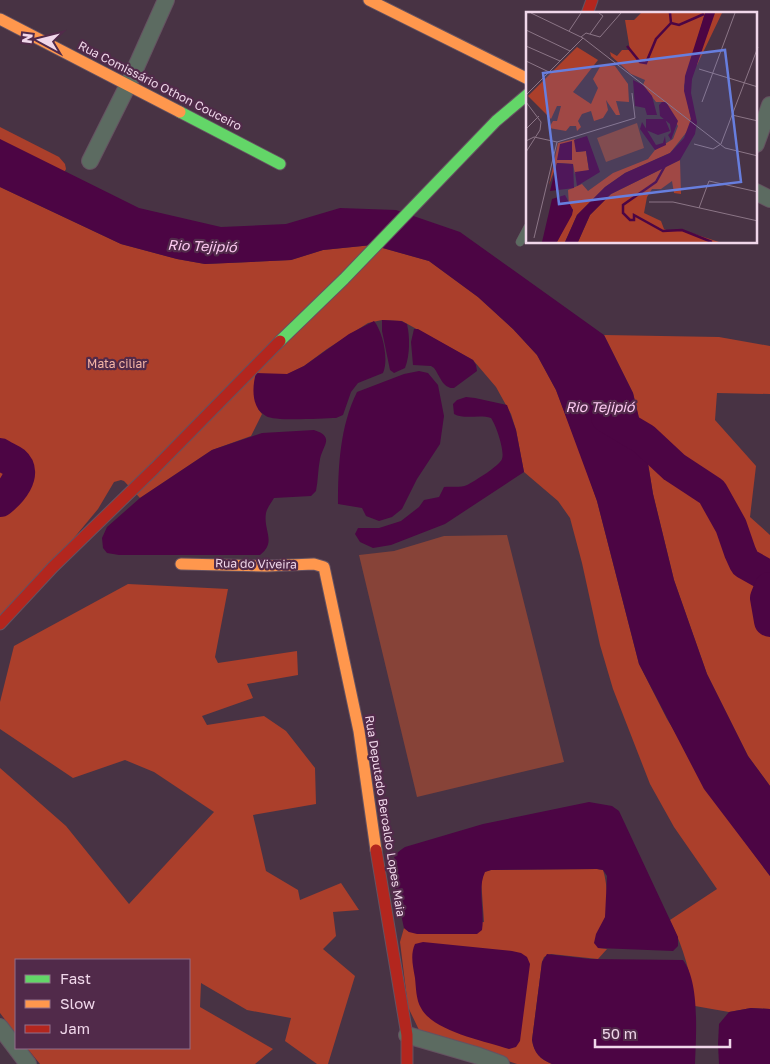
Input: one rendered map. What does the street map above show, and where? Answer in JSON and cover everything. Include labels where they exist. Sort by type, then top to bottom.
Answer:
[{"type":"street","points":[[90,161],[128,85],[166,0]]},
{"type":"street","points":[[588,12],[592,0]]},
{"type":"street","points":[[377,2],[526,78]]},
{"type":"street","name":"Rua Comissário Othon Couceiro","points":[[0,19],[280,164]]},
{"type":"street","points":[[0,624],[53,567],[344,279],[450,167],[496,121],[526,96]]},
{"type":"street","points":[[758,138],[770,105]]},
{"type":"street","points":[[758,193],[770,199]]},
{"type":"street","name":"Rua do Viveira","points":[[181,564],[224,563],[278,567],[317,564],[322,565],[326,574]]},
{"type":"street","name":"Rua Deputado Beroaldo Lopes Maia","points":[[326,574],[359,731],[384,903],[407,1035],[407,1064]]},
{"type":"street","points":[[0,1028],[15,1047]]},
{"type":"street","points":[[407,1035],[501,1064]]},
{"type":"street","points":[[16,1049],[28,1064]]},
{"type":"lane","points":[[520,242],[526,232]]},
{"type":"shaded area","points":[[507,535],[564,762],[417,797],[359,555],[394,551],[444,536]]},
{"type":"green space","points":[[0,127],[59,157],[65,164],[66,169],[62,176],[0,160]]},
{"type":"green space","name":"Mata ciliar","points":[[0,187],[121,244],[177,259],[205,264],[291,260],[323,250],[372,245],[429,261],[478,297],[513,329],[537,355],[556,390],[584,463],[597,501],[639,664],[667,719],[731,823],[770,876],[770,1009],[751,1008],[729,1012],[695,1006],[686,962],[670,920],[717,889],[674,827],[650,784],[613,689],[600,645],[570,518],[558,501],[524,472],[511,414],[496,387],[473,360],[402,321],[382,320],[368,323],[304,366],[288,374],[278,374],[258,409],[262,414],[251,436],[212,450],[140,498],[124,481],[114,482],[98,509],[0,627]]},
{"type":"green space","points":[[604,335],[719,337],[770,346],[770,394],[717,393],[715,420],[756,466],[750,517],[770,535],[770,786],[748,756],[707,674],[674,580],[653,494],[644,439],[633,393]]},
{"type":"green space","points":[[128,584],[228,589],[215,657],[218,663],[297,651],[298,675],[247,684],[253,698],[202,716],[207,725],[264,716],[286,731],[315,768],[316,804],[253,815],[266,871],[298,890],[300,900],[341,883],[359,910],[333,912],[336,936],[323,949],[355,976],[328,1064],[317,1064],[285,1041],[291,1018],[247,1010],[201,983],[200,1007],[273,1049],[255,1064],[40,1064],[28,1049],[190,1049],[190,959],[15,959],[15,1033],[0,1013],[0,768],[66,826],[129,904],[214,812],[154,772],[125,760],[73,778],[0,729],[0,702],[14,646]]},
{"type":"green space","points":[[491,870],[603,870],[607,901],[605,918],[597,941],[598,948],[607,949],[598,959],[551,954],[544,957],[542,962],[532,1040],[538,1055],[552,1064],[517,1064],[419,1030],[408,1007],[400,942],[404,928],[409,932],[484,922],[481,879],[484,872]]},
{"type":"water","name":"Rio Tejipió","points":[[0,139],[139,208],[221,227],[286,224],[340,208],[396,210],[460,232],[604,335],[633,393],[644,439],[653,494],[674,580],[707,674],[748,756],[770,786],[770,876],[704,789],[639,664],[597,501],[556,390],[537,355],[513,329],[478,297],[429,261],[372,245],[323,250],[291,260],[205,264],[177,259],[121,244],[0,187]]},
{"type":"water","points":[[382,320],[401,321],[407,324],[409,346],[407,363],[405,368],[394,373],[390,370],[382,331]]},
{"type":"water","points":[[374,321],[384,346],[385,367],[383,373],[358,383],[351,392],[343,415],[336,418],[279,419],[271,418],[261,412],[255,403],[253,391],[256,373],[287,374],[304,366],[349,334]]},
{"type":"water","points":[[414,329],[418,329],[473,360],[477,371],[454,388],[450,388],[444,384],[431,366],[413,365],[411,342]]},
{"type":"water","points":[[419,371],[428,373],[438,385],[444,416],[440,444],[417,479],[402,509],[392,517],[379,521],[366,516],[362,508],[338,504],[341,447],[351,405],[357,392],[404,374]]},
{"type":"water","points":[[466,397],[507,405],[516,430],[524,472],[445,524],[391,545],[373,548],[360,542],[355,534],[358,528],[379,528],[401,521],[419,507],[424,500],[439,497],[444,487],[467,485],[500,462],[503,455],[501,444],[491,418],[463,417],[454,414],[453,404],[457,400]]},
{"type":"water","points":[[314,430],[326,439],[320,459],[316,491],[311,496],[274,498],[266,513],[269,541],[265,550],[260,555],[119,555],[107,553],[103,548],[102,538],[107,527],[140,498],[212,450],[262,433]]},
{"type":"water","points":[[589,802],[612,806],[619,811],[678,937],[678,946],[673,951],[598,948],[594,943],[596,934],[605,917],[607,876],[603,870],[597,869],[491,870],[485,872],[483,879],[481,893],[482,930],[477,934],[417,934],[409,932],[404,928],[393,868],[394,857],[403,848],[483,824]]},
{"type":"water","points":[[423,942],[512,951],[527,957],[530,964],[520,1041],[516,1047],[509,1049],[473,1039],[436,1023],[427,1016],[418,1001],[412,961],[415,944]]},
{"type":"water","points":[[547,954],[590,959],[683,960],[695,995],[695,1064],[552,1064],[541,1058],[534,1049],[532,1040],[542,962]]},
{"type":"water","points":[[751,1008],[770,1009],[770,1064],[719,1064],[719,1024],[729,1012]]},
{"type":"waterway","points":[[607,417],[644,439],[674,467],[712,492],[731,526],[745,563],[770,577]]},
{"type":"waterway","points":[[0,454],[14,462],[19,472],[13,488],[0,501]]},
{"type":"waterway","points":[[770,588],[766,598],[770,621]]},
{"type":"traffic: fast","points":[[280,341],[344,279],[496,121],[526,96]]},
{"type":"traffic: fast","points":[[180,112],[280,164]]},
{"type":"traffic: slow","points":[[369,0],[526,78]]},
{"type":"traffic: slow","points":[[0,19],[180,112]]},
{"type":"traffic: slow","points":[[181,564],[266,566],[314,564],[324,567],[359,731],[376,850]]},
{"type":"traffic: jam","points":[[588,12],[592,0]]},
{"type":"traffic: jam","points":[[0,624],[53,567],[155,468],[280,341]]},
{"type":"traffic: jam","points":[[376,850],[407,1035],[407,1064]]}]
